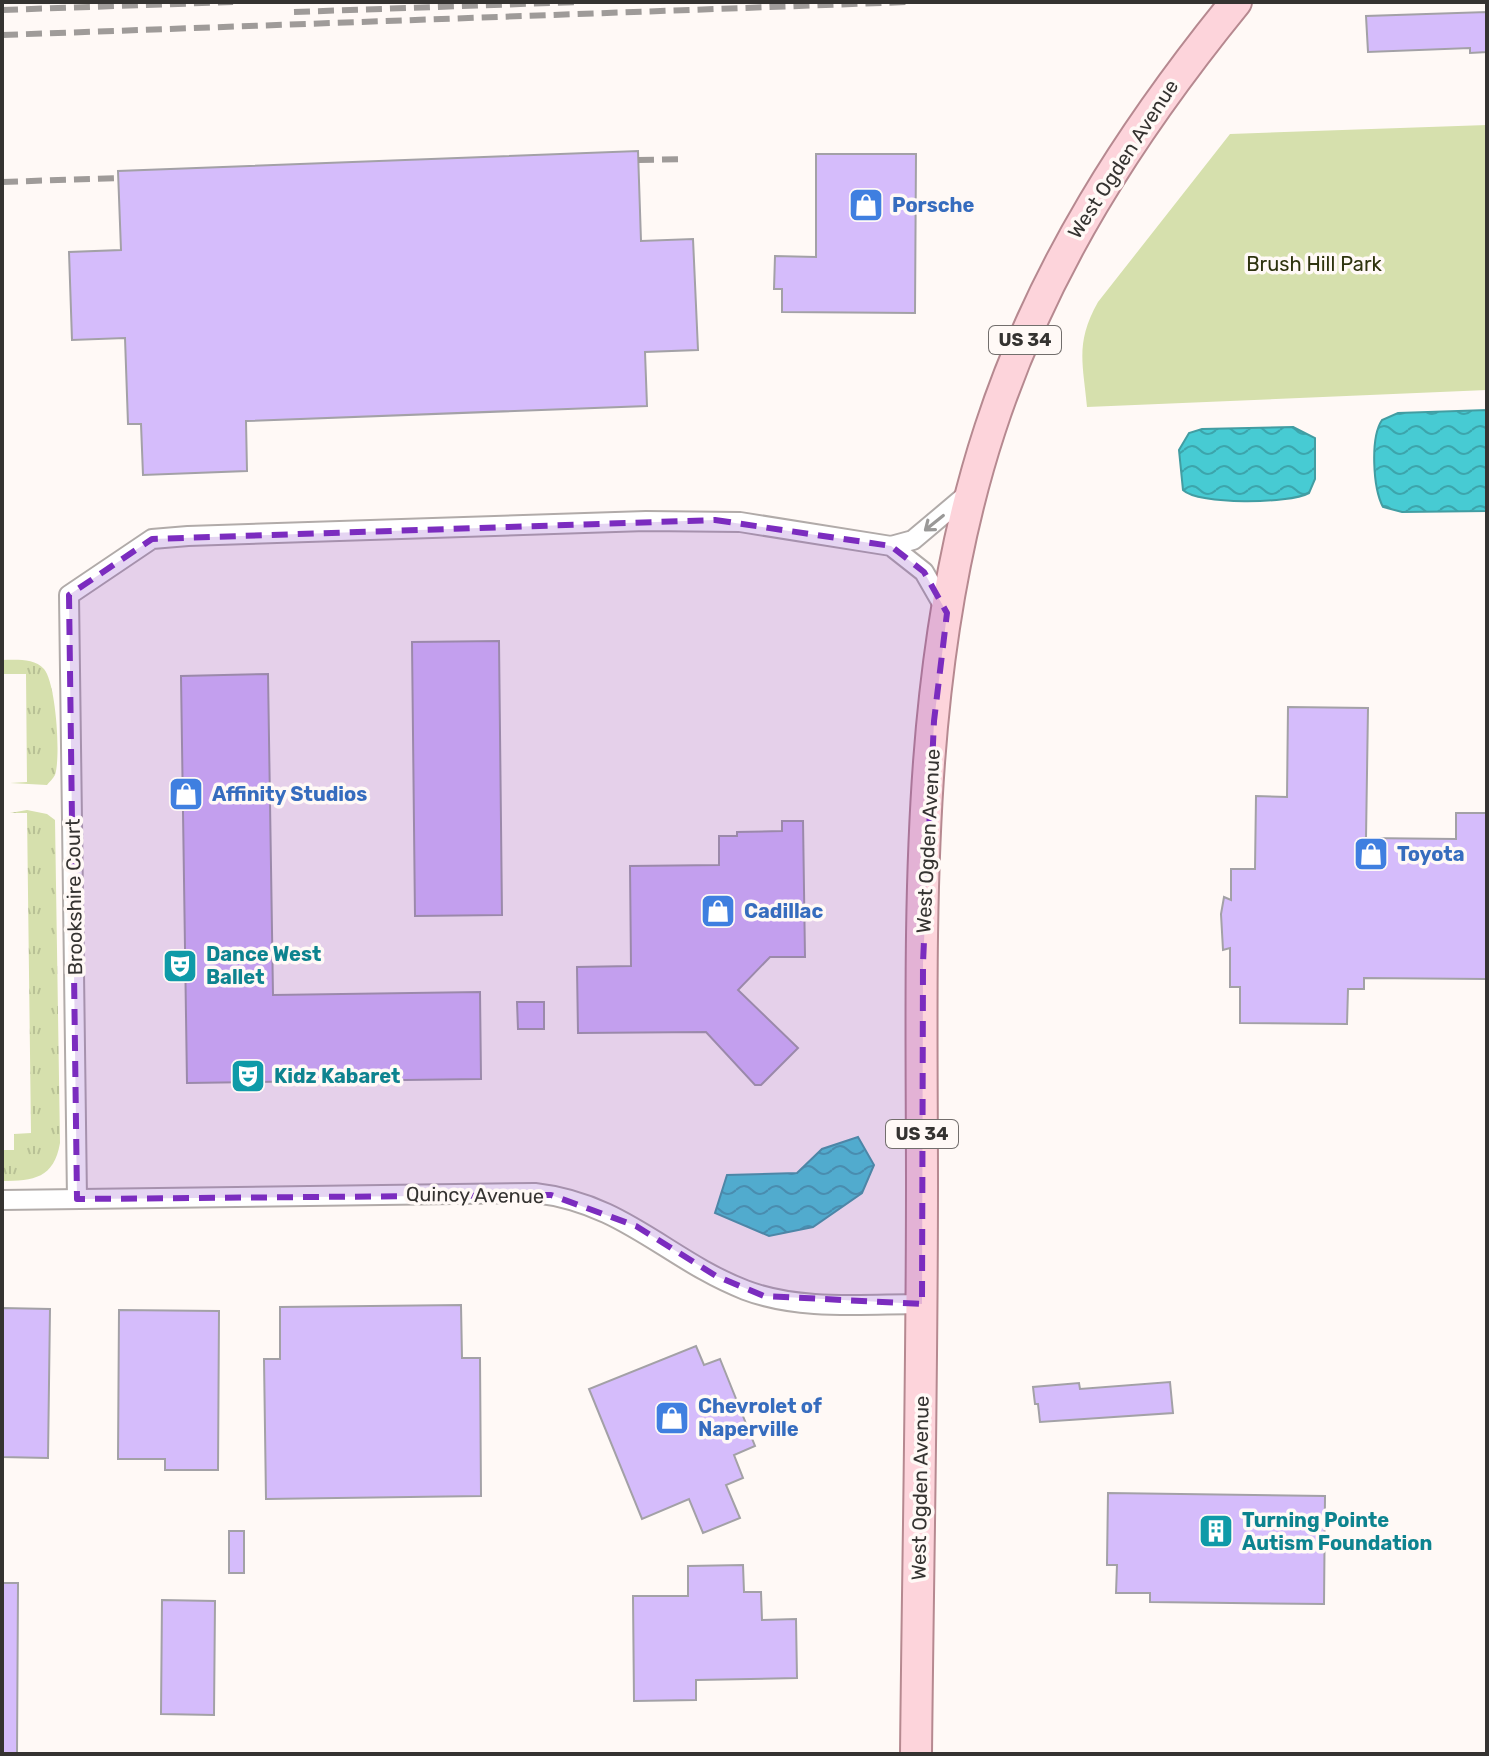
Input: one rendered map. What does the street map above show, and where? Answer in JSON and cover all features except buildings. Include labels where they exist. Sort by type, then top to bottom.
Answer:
[{"type":"main road","name":"West Ogden Avenue","points":[[916,1754],[923,963],[927,825],[935,707],[947,613],[972,491],[1015,362],[1078,224],[1174,78],[1236,2]]},
{"type":"street","points":[[947,613],[924,572],[891,546],[923,532],[972,491]]},
{"type":"street","name":"Brookshire Court","points":[[77,1199],[69,595],[152,539],[188,536],[715,520],[891,546]]},
{"type":"street","name":"Quincy Avenue","points":[[2,1200],[513,1192],[551,1195],[588,1203],[636,1226],[716,1276],[764,1296],[810,1303],[922,1304]]},
{"type":"highlighted area","points":[[715,520],[891,546],[924,572],[947,613],[934,721],[923,963],[922,1304],[764,1296],[716,1276],[636,1226],[551,1195],[77,1199],[69,595],[152,539]]},
{"type":"green space","name":"Brush Hill Park","points":[[1487,125],[1487,390],[1087,407],[1083,342],[1098,302],[1230,134]]},
{"type":"green space","points":[[2,660],[35,663],[44,669],[48,677],[54,704],[58,753],[55,775],[47,785],[10,783],[27,782],[26,674],[2,674]]},
{"type":"green space","points":[[27,810],[47,814],[55,820],[60,1143],[53,1164],[41,1175],[2,1181],[2,1150],[14,1150],[14,1134],[31,1133],[27,813],[10,813]]},
{"type":"water","points":[[1487,410],[1487,511],[1402,512],[1383,507],[1374,463],[1378,428],[1382,420],[1398,413]]},
{"type":"water","points":[[1293,427],[1315,438],[1315,479],[1309,493],[1283,499],[1244,501],[1206,498],[1183,490],[1179,450],[1189,433],[1202,429]]},
{"type":"water","points":[[858,1137],[874,1165],[862,1193],[813,1227],[769,1236],[715,1213],[727,1175],[797,1173],[822,1149]]},
{"type":"railway","points":[[2,10],[233,2]]},
{"type":"railway","points":[[294,12],[578,2]]},
{"type":"railway","points":[[2,35],[908,2]]},
{"type":"railway","points":[[638,160],[685,159]]},
{"type":"railway","points":[[2,182],[118,178]]},
{"type":"place","name":"Porsche","points":[[866,205]]},
{"type":"place","name":"Affinity Studios","points":[[186,794]]},
{"type":"place","name":"Toyota","points":[[1371,854]]},
{"type":"place","name":"Cadillac","points":[[718,911]]},
{"type":"place","name":"Dance West Ballet","points":[[180,966]]},
{"type":"place","name":"Kidz Kabaret","points":[[248,1076]]},
{"type":"place","name":"Chevrolet of Naperville","points":[[672,1418]]},
{"type":"place","name":"Turning Pointe Autism Foundation","points":[[1216,1531]]}]
